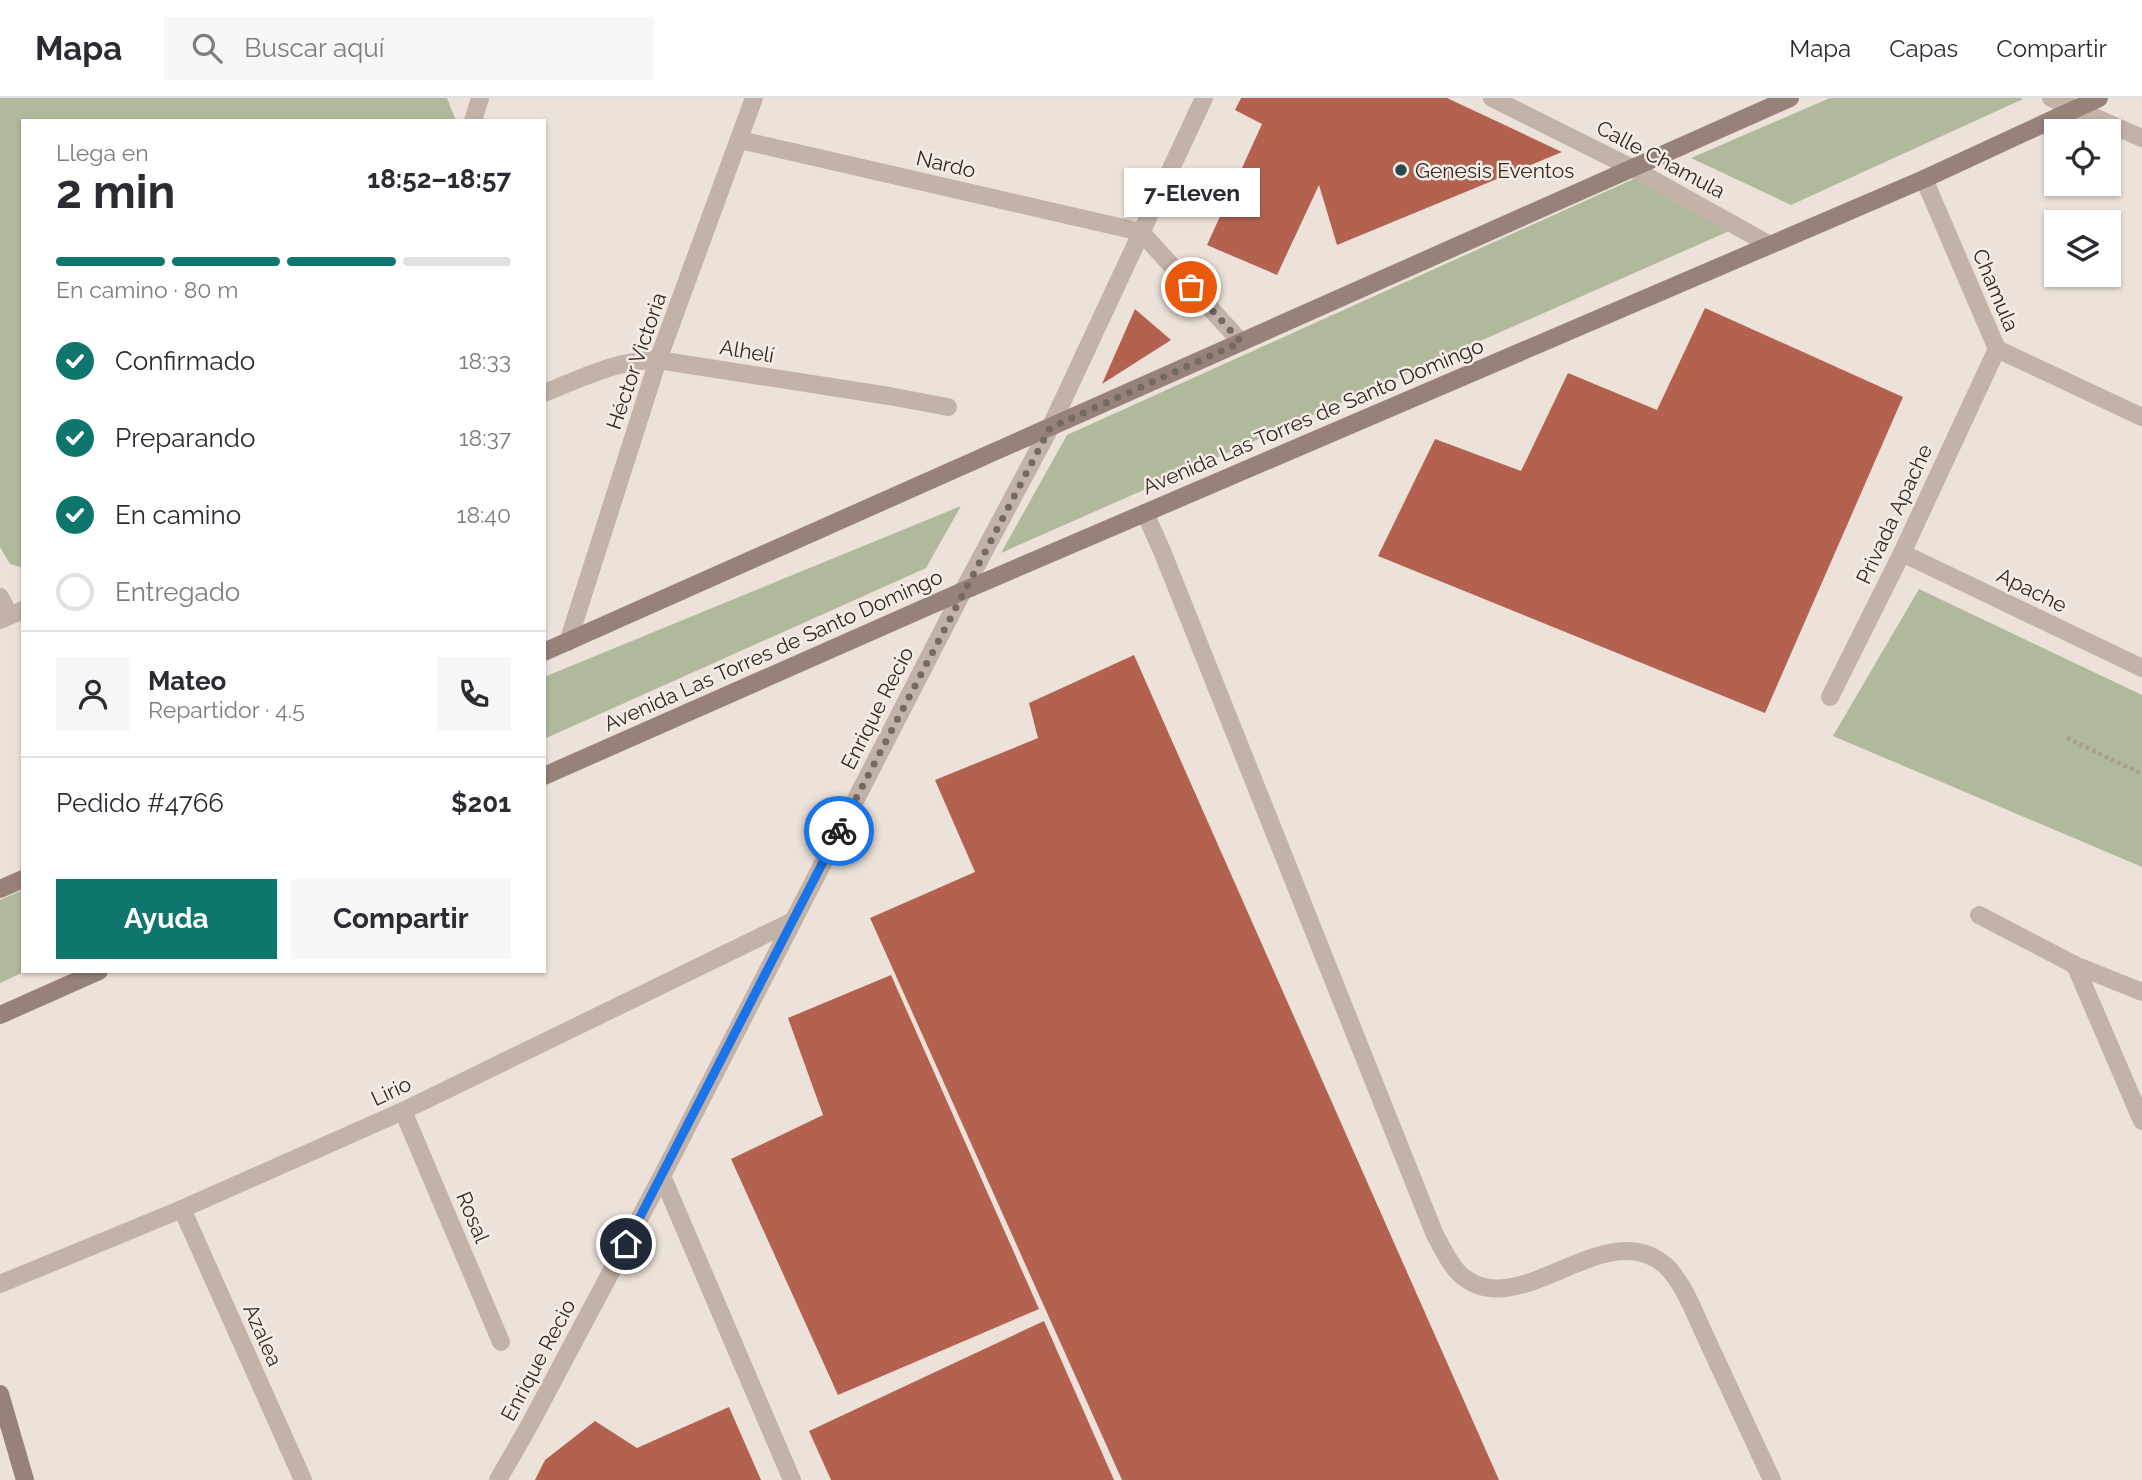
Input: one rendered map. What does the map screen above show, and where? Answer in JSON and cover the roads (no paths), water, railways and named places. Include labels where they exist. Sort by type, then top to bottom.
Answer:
[{"type":"street","points":[[474,119],[480,98]]},
{"type":"street","name":"Héctor Victoria","points":[[568,642],[658,360],[754,98]]},
{"type":"street","name":"Enrique Recio","points":[[498,1480],[662,1175],[1050,428],[1204,98]]},
{"type":"street","name":"Calle Chamula","points":[[1492,98],[1632,168],[1770,245]]},
{"type":"street","points":[[546,651],[1790,98]]},
{"type":"street","points":[[2050,98],[2142,138]]},
{"type":"street","name":"Avenida Las Torres de Santo Domingo","points":[[546,775],[963,591],[1924,180],[2099,98]]},
{"type":"street","name":"Nardo","points":[[740,140],[1141,232]]},
{"type":"street","name":"Chamula","points":[[1924,180],[1997,349],[2142,417]]},
{"type":"street","points":[[1141,232],[1241,342]]},
{"type":"street","name":"Privada Apache","points":[[1830,697],[1902,554],[1997,349]]},
{"type":"street","name":"Alhelí","points":[[546,392],[641,359],[948,407]]},
{"type":"street","points":[[1145,513],[1435,1235],[1447,1257],[1458,1273],[1476,1285],[1498,1288],[1526,1285],[1614,1251],[1629,1249],[1647,1254],[1666,1265],[1688,1300],[1772,1480]]},
{"type":"street","name":"Apache","points":[[1902,554],[2142,668]]},
{"type":"street","points":[[0,597],[11,615]]},
{"type":"street","points":[[0,889],[21,880]]},
{"type":"street","points":[[1979,915],[2075,965],[2142,992]]},
{"type":"street","name":"Lirio","points":[[0,1284],[182,1209],[403,1111],[793,921]]},
{"type":"street","points":[[2075,965],[2142,1121]]},
{"type":"street","points":[[0,1015],[95,973]]},
{"type":"street","name":"Rosal","points":[[403,1111],[501,1342]]},
{"type":"street","points":[[662,1175],[792,1480]]},
{"type":"street","name":"Azalea","points":[[182,1209],[303,1480]]},
{"type":"street","points":[[0,1394],[25,1480]]},
{"type":"place","name":"Genesis Eventos","points":[[1401,170]]},
{"type":"place","name":"7-Eleven","points":[[1191,287]]}]
